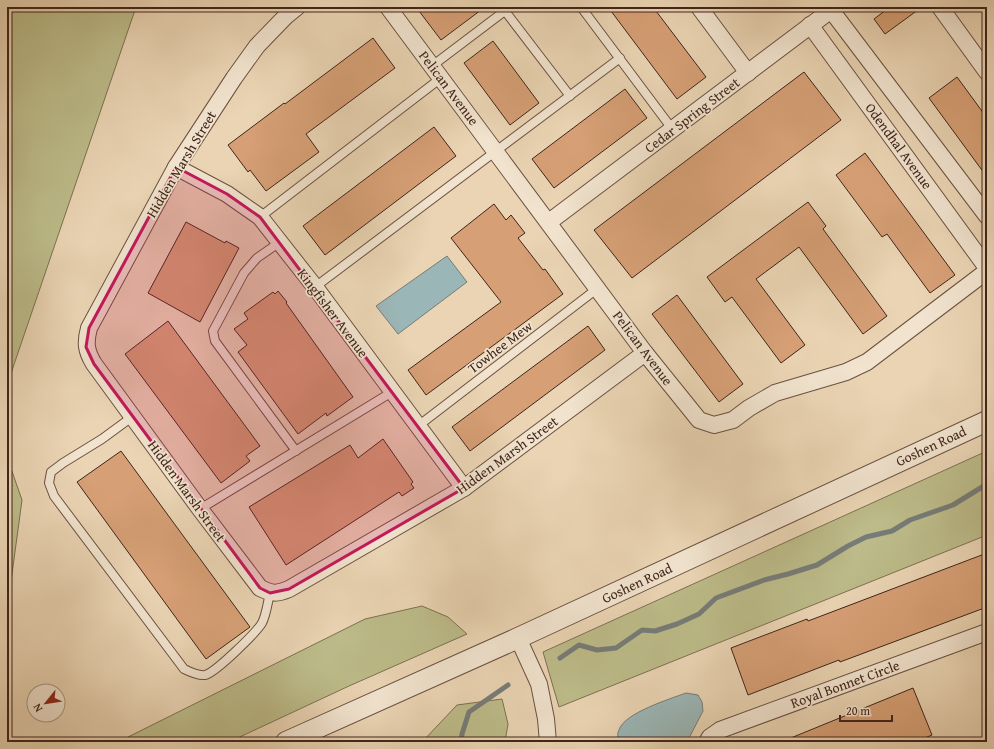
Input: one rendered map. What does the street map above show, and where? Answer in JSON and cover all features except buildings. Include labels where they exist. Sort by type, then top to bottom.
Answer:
[{"type":"street","name":"Hidden Marsh Street","points":[[297,7],[286,16],[257,46],[234,78],[176,167],[89,328],[86,338],[86,347],[94,364],[260,588],[270,593],[289,589],[464,488],[646,353]]},
{"type":"street","name":"Pelican Avenue","points":[[388,7],[646,353],[699,420],[714,425],[733,420],[749,408],[776,393],[846,372],[867,362],[987,271]]},
{"type":"street","points":[[698,7],[748,73]]},
{"type":"street","points":[[940,7],[987,72]]},
{"type":"street","name":"Cedar Spring Street","points":[[549,222],[833,8]]},
{"type":"street","name":"Odendhal Avenue","points":[[833,8],[987,216]]},
{"type":"street","name":"Odendhal Avenue","points":[[810,25],[987,268]]},
{"type":"street","name":"Kingfisher Avenue","points":[[176,167],[227,194],[260,217],[315,287],[464,488]]},
{"type":"street","name":"Goshen Road","points":[[286,742],[518,638],[987,420]]},
{"type":"street","name":"Royal Bonnet Circle","points":[[707,742],[710,737],[720,730],[987,632]]},
{"type":"street","points":[[518,638],[539,684],[546,719],[548,742]]},
{"type":"lane","points":[[581,7],[673,130]]},
{"type":"lane","points":[[260,217],[436,72],[508,9],[570,96]]},
{"type":"lane","points":[[315,287],[620,58]]},
{"type":"lane","points":[[280,242],[257,258],[244,273],[214,331],[215,341],[296,451]]},
{"type":"lane","name":"Towhee Mew","points":[[418,426],[598,288]]},
{"type":"lane","points":[[200,509],[392,392]]},
{"type":"lane","points":[[132,417],[102,439],[51,472],[49,483],[54,496],[184,669],[193,674],[205,675],[240,648],[263,623],[270,593]]},
{"type":"highlighted area","points":[[176,167],[227,194],[260,217],[464,488],[289,589],[270,593],[260,588],[94,364],[86,347],[89,328]]},
{"type":"shaded area","points":[[7,7],[136,7],[7,385]]},
{"type":"shaded area","points":[[987,451],[987,535],[559,707],[543,652]]},
{"type":"shaded area","points":[[7,457],[22,500],[7,611]]},
{"type":"shaded area","points":[[422,606],[448,617],[467,634],[349,686],[229,742],[118,742],[365,619]]},
{"type":"shaded area","points":[[502,699],[508,724],[505,742],[422,742],[457,705]]},
{"type":"water","points":[[447,256],[467,282],[398,334],[376,306]]},
{"type":"water","points":[[686,693],[698,695],[702,702],[703,711],[687,742],[618,742],[618,731],[629,718],[648,707]]},
{"type":"waterway","points":[[560,658],[579,645],[597,650],[616,648],[642,630],[655,631],[677,624],[699,614],[716,598],[764,580],[817,565],[866,537],[892,531],[910,520],[953,505],[987,484]]},
{"type":"waterway","points":[[461,742],[469,712],[508,685]]}]
